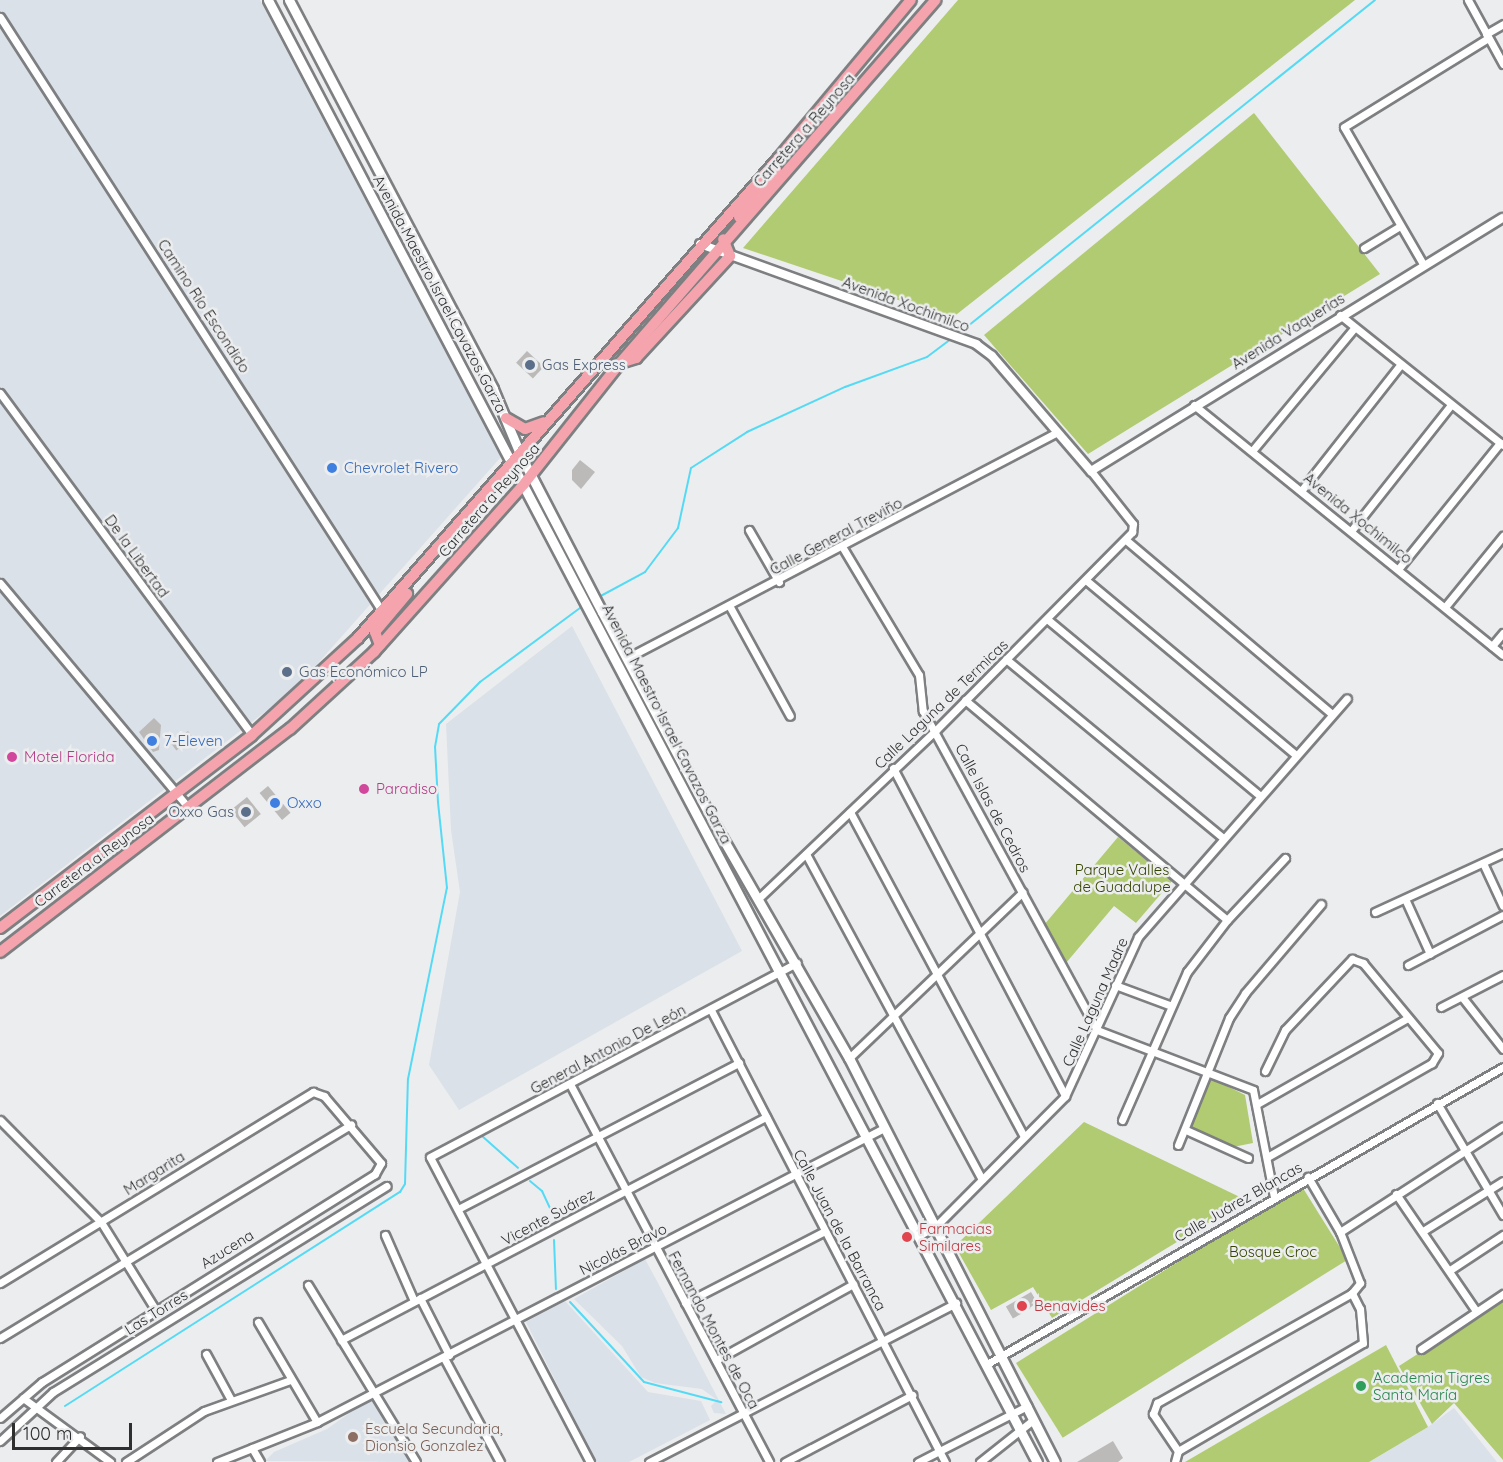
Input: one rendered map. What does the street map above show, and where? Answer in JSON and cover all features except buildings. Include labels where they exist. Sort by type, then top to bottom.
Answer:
[{"type":"main road","name":"Avenida Maestro Israel Cavazos Garza","points":[[268,0],[524,484],[583,585]]},
{"type":"main road","name":"Avenida Maestro Israel Cavazos Garza","points":[[289,0],[506,418],[520,454],[689,803],[783,972],[1037,1462]]},
{"type":"main road","name":"Carretera a Reynosa","points":[[0,928],[252,735],[382,611],[481,500],[700,244],[778,159],[911,0]]},
{"type":"main road","name":"Carretera a Reynosa","points":[[0,952],[325,700],[380,645],[524,484],[620,363],[936,0]]},
{"type":"main road","points":[[620,363],[636,358],[730,256],[721,248],[728,230],[774,173],[778,159]]},
{"type":"main road","points":[[506,418],[525,429],[549,418]]},
{"type":"main road","points":[[380,645],[375,636],[378,628],[470,520],[481,500]]},
{"type":"main road","name":"Avenida Maestro Israel Cavazos Garza","points":[[597,614],[627,658],[715,825],[760,897],[849,1058],[1055,1462]]},
{"type":"street","points":[[1468,0],[1503,64]]},
{"type":"street","name":"Camino Río Escondido","points":[[0,17],[382,611]]},
{"type":"street","points":[[1424,264],[1344,127],[1353,118],[1503,24]]},
{"type":"street","name":"Avenida Vaquerías","points":[[1090,471],[1340,315],[1503,218]]},
{"type":"street","points":[[1364,248],[1400,226]]},
{"type":"street","points":[[700,244],[721,248]]},
{"type":"street","name":"Avenida Xochimilco","points":[[730,256],[926,324],[976,344],[992,356],[1134,526]]},
{"type":"street","points":[[1340,315],[1450,406],[1501,444],[1399,568]]},
{"type":"street","points":[[1252,451],[1354,328]]},
{"type":"street","points":[[1301,491],[1400,365]]},
{"type":"street","name":"De la Libertad","points":[[0,393],[252,735]]},
{"type":"street","name":"Avenida Xochimilco","points":[[1194,405],[1399,568],[1503,655]]},
{"type":"street","points":[[1351,531],[1450,406]]},
{"type":"street","name":"Calle General Treviño","points":[[627,658],[779,582],[1056,433]]},
{"type":"street","name":"Calle Laguna de Termicas","points":[[760,897],[893,768],[936,730],[1087,581],[1126,540],[1134,526]]},
{"type":"street","points":[[749,531],[779,582]]},
{"type":"street","points":[[1445,607],[1503,536]]},
{"type":"street","points":[[1126,540],[1332,713]]},
{"type":"street","name":"Calle Islas de Cedros","points":[[843,548],[919,675],[921,705],[1097,1030]]},
{"type":"street","points":[[1087,581],[1295,754]]},
{"type":"street","points":[[0,583],[188,807]]},
{"type":"street","points":[[730,607],[790,716]]},
{"type":"street","points":[[1047,619],[1259,795]]},
{"type":"street","points":[[1492,646],[1503,633]]},
{"type":"street","points":[[1006,660],[1222,837]]},
{"type":"street","name":"Calle Laguna Madre","points":[[920,1235],[936,1226],[1065,1096],[1138,937],[1222,837],[1347,698]]},
{"type":"street","points":[[965,700],[1185,882],[1227,920]]},
{"type":"street","points":[[893,768],[1065,1096]]},
{"type":"street","points":[[850,812],[1024,1136]]},
{"type":"street","points":[[1375,912],[1406,901],[1503,853]]},
{"type":"street","points":[[806,854],[982,1179]]},
{"type":"street","points":[[1122,1120],[1170,1005],[1187,972],[1227,920],[1285,858]]},
{"type":"street","points":[[1483,863],[1503,906]]},
{"type":"street","points":[[849,1058],[1023,892]]},
{"type":"street","points":[[1406,901],[1430,954]]},
{"type":"street","points":[[1178,1145],[1209,1070],[1245,993],[1321,904]]},
{"type":"street","points":[[1408,965],[1503,915]]},
{"type":"street","points":[[1265,1071],[1285,1030],[1346,962],[1363,963],[1436,1048],[1432,1063],[1267,1157]]},
{"type":"street","name":"General Antonio De León","points":[[458,1209],[430,1157],[797,963]]},
{"type":"street","points":[[1442,1007],[1503,975]]},
{"type":"street","points":[[1114,985],[1170,1005]]},
{"type":"street","points":[[1462,997],[1503,1049]]},
{"type":"street","name":"Calle Juan de la Barranca","points":[[711,1010],[945,1462]]},
{"type":"street","points":[[1257,1104],[1408,1018]]},
{"type":"street","points":[[1097,1030],[1153,1048],[1250,1086],[1257,1104],[1274,1197]]},
{"type":"street","points":[[590,1462],[458,1209],[739,1064]]},
{"type":"street","name":"Calle Juárez Blancas","points":[[987,1364],[1308,1177],[1503,1067]]},
{"type":"street","name":"Fernando Montes de Oca","points":[[570,1083],[769,1462]]},
{"type":"street","name":"Margarita","points":[[0,1283],[300,1097],[313,1092],[324,1096]]},
{"type":"street","name":"Azucena","points":[[24,1398],[42,1382],[155,1309],[375,1174],[381,1163],[324,1096]]},
{"type":"street","points":[[1437,1103],[1503,1215]]},
{"type":"street","name":"Vicente Suárez","points":[[341,1340],[766,1117]]},
{"type":"street","points":[[0,1120],[101,1222],[155,1309]]},
{"type":"street","points":[[0,1338],[128,1264],[351,1125]]},
{"type":"street","points":[[1340,1232],[1503,1126]]},
{"type":"street","name":"Nicolás Bravo","points":[[217,1462],[317,1422],[884,1128]]},
{"type":"street","points":[[1186,1130],[1248,1158]]},
{"type":"street","points":[[1178,1451],[1153,1414],[1157,1403],[1352,1293],[1360,1277],[1340,1232],[1308,1177]]},
{"type":"street","points":[[1423,1231],[1503,1181]]},
{"type":"street","name":"Las Torres","points":[[0,1441],[34,1408],[101,1363],[387,1186]]},
{"type":"street","points":[[352,1188],[360,1202]]},
{"type":"street","points":[[1396,1194],[1476,1311]]},
{"type":"street","points":[[685,1303],[825,1231]]},
{"type":"street","points":[[385,1235],[500,1462]]},
{"type":"street","points":[[1450,1270],[1503,1235]]},
{"type":"street","points":[[716,1360],[853,1284]]},
{"type":"street","points":[[308,1285],[416,1462]]},
{"type":"street","points":[[1175,1462],[1178,1451],[1363,1343],[1360,1309],[1352,1293]]},
{"type":"street","points":[[1421,1349],[1503,1294]]},
{"type":"street","points":[[649,1462],[956,1303]]},
{"type":"street","points":[[258,1322],[290,1380],[317,1422]]},
{"type":"street","points":[[92,1350],[101,1363]]},
{"type":"street","points":[[206,1354],[231,1400]]},
{"type":"street","points":[[126,1462],[170,1430],[231,1400],[290,1380]]},
{"type":"street","points":[[785,1462],[912,1395]]},
{"type":"street","points":[[0,1418],[24,1398],[34,1408],[80,1436],[110,1462]]},
{"type":"street","points":[[918,1462],[1026,1406]]},
{"type":"street","points":[[980,1462],[1020,1427],[1033,1420]]},
{"type":"street","points":[[56,1462],[80,1436]]},
{"type":"street","points":[[252,1448],[260,1462]]},
{"type":"shaded area","points":[[0,0],[260,0],[501,457],[296,688],[0,916]]},
{"type":"shaded area","points":[[572,626],[742,951],[459,1110],[429,1065],[460,892],[451,830],[446,724]]},
{"type":"shaded area","points":[[645,1259],[726,1414],[714,1413],[711,1406],[717,1400],[702,1389],[655,1383],[641,1377],[622,1346],[574,1299]]},
{"type":"shaded area","points":[[565,1301],[648,1392],[701,1401],[710,1420],[629,1462],[596,1462],[526,1322]]},
{"type":"shaded area","name":"Escuela Secundaria, Dionsio Gonzalez","points":[[371,1398],[411,1462],[265,1461],[274,1452],[327,1429]]},
{"type":"shaded area","points":[[1454,1408],[1497,1462],[1369,1462],[1428,1427]]},
{"type":"green space","points":[[958,0],[1355,0],[952,318],[743,248]]},
{"type":"green space","points":[[1254,113],[1380,274],[1088,454],[984,335]]},
{"type":"green space","name":"Parque Valles de Guadalupe","points":[[1118,837],[1172,881],[1136,923],[1114,906],[1066,963],[1044,925]]},
{"type":"green space","points":[[1211,1078],[1245,1095],[1253,1143],[1233,1147],[1190,1127]]},
{"type":"green space","points":[[1084,1122],[1246,1200],[1052,1318],[1033,1287],[991,1310],[955,1246]]},
{"type":"green space","name":"Bosque Croc","points":[[1301,1185],[1348,1260],[1063,1438],[1016,1363]]},
{"type":"green space","points":[[1503,1299],[1503,1460],[1454,1403],[1432,1424],[1399,1366]]},
{"type":"green space","name":"Academia Tigres Santa María","points":[[1386,1345],[1428,1427],[1369,1462],[1185,1462]]},
{"type":"waterway","points":[[958,334],[1375,0]]},
{"type":"waterway","points":[[597,598],[645,572],[678,528],[691,468],[747,432],[845,387],[927,357],[951,339]]},
{"type":"waterway","points":[[65,1406],[400,1192],[405,1184],[408,1079],[447,888],[435,747],[439,724],[480,682],[584,605]]},
{"type":"waterway","points":[[482,1136],[518,1168]]},
{"type":"waterway","points":[[530,1181],[542,1191],[555,1219]]},
{"type":"waterway","points":[[554,1240],[556,1289]]},
{"type":"waterway","points":[[570,1302],[644,1382],[721,1402]]},
{"type":"place","name":"Gas Express","points":[[530,365]]},
{"type":"place","name":"Chevrolet Rivero","points":[[332,468]]},
{"type":"place","name":"Gas Económico LP","points":[[287,672]]},
{"type":"place","name":"7-Eleven","points":[[152,741]]},
{"type":"place","name":"Motel Florida","points":[[12,757]]},
{"type":"place","name":"Paradiso","points":[[364,789]]},
{"type":"place","name":"Oxxo","points":[[275,803]]},
{"type":"place","name":"Oxxo Gas","points":[[246,812]]},
{"type":"place","name":"Farmacias Similares","points":[[907,1237]]},
{"type":"place","name":"Benavides","points":[[1022,1306]]},
{"type":"place","name":"Academia Tigres Santa María","points":[[1361,1386]]},
{"type":"place","name":"Escuela Secundaria, Dionsio Gonzalez","points":[[353,1437]]}]
